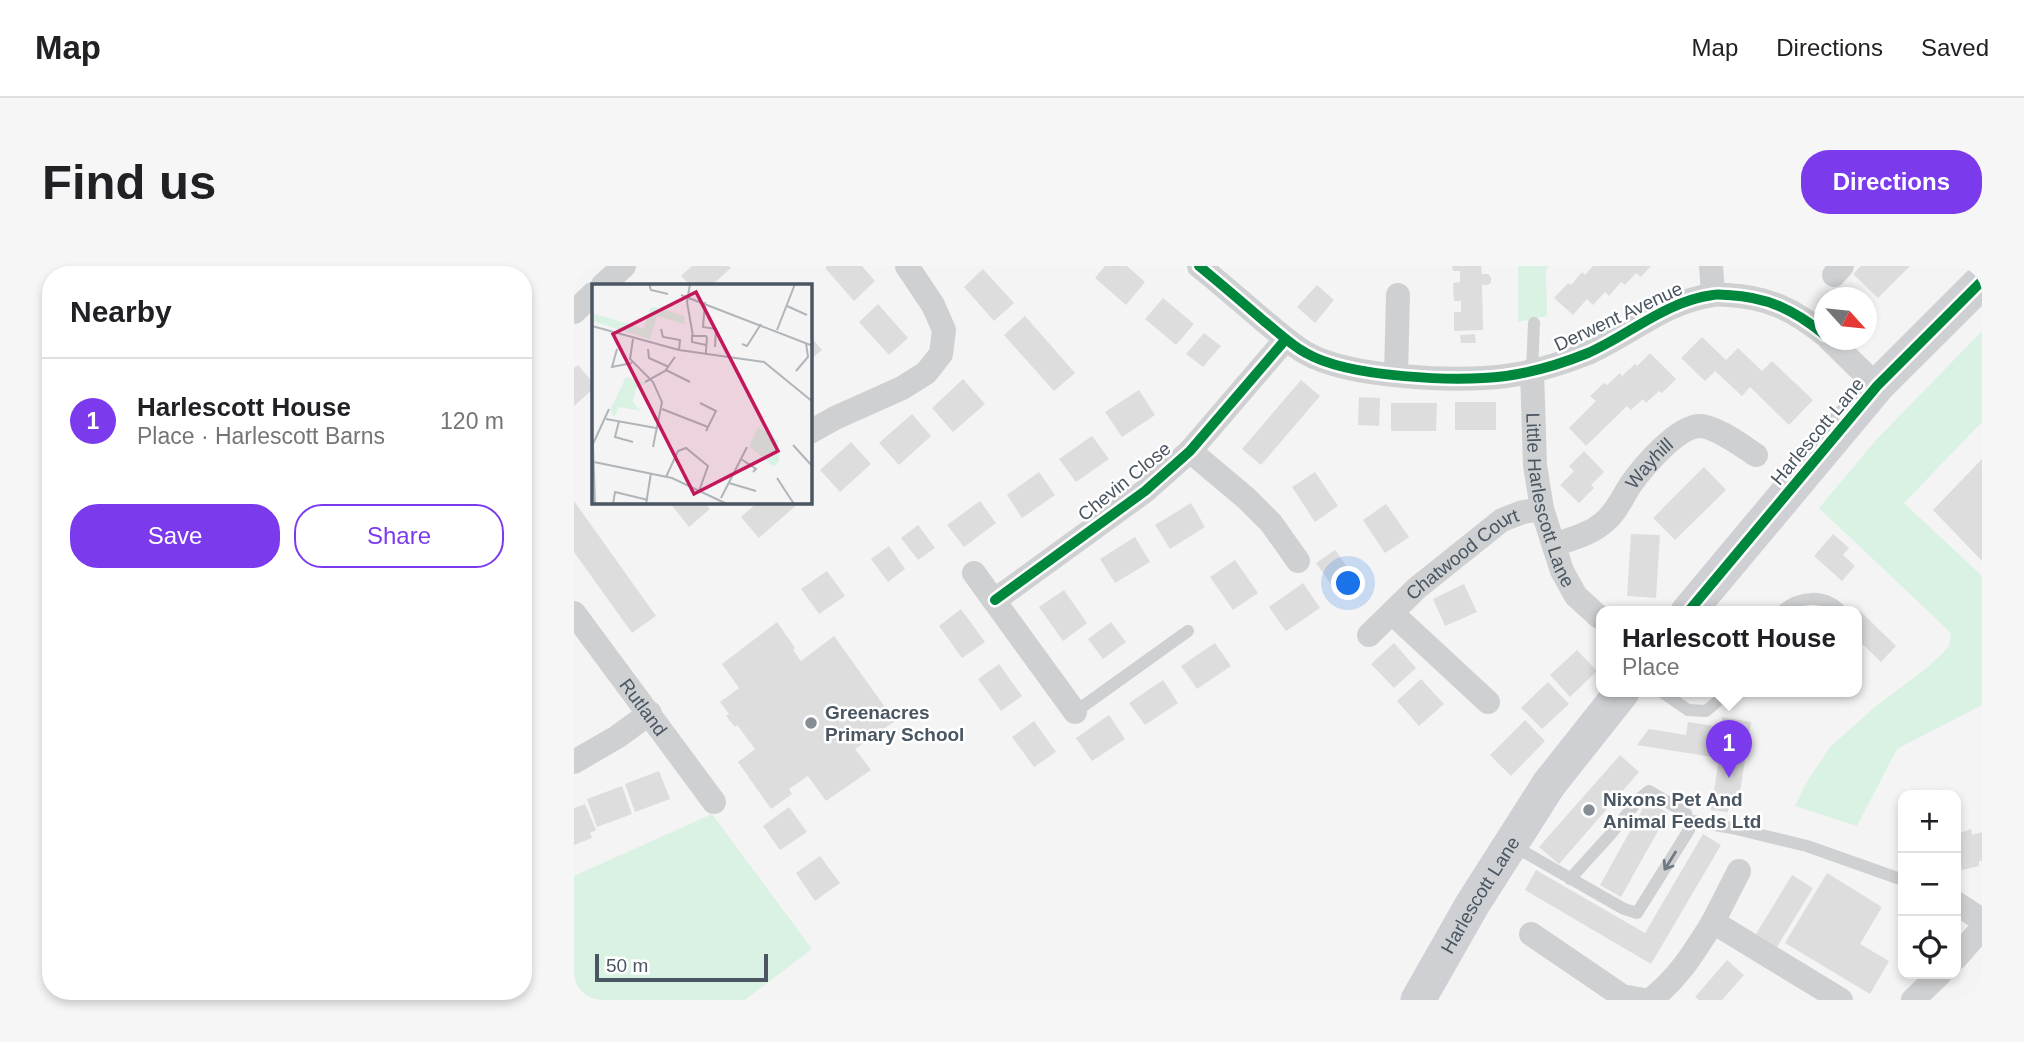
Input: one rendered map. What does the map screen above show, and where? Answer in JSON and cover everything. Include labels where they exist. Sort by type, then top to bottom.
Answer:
[{"type":"street","points":[[604,284],[624,266]]},
{"type":"street","points":[[812,431],[902,388],[926,373],[941,354],[944,330],[933,305],[906,266]]},
{"type":"street","name":"Derwent Avenue","points":[[1199,266],[1307,354],[1356,370],[1396,375],[1459,378],[1504,376],[1532,371],[1590,352],[1672,307],[1713,294],[1752,296],[1788,309],[1814,327]]},
{"type":"street","points":[[1711,266],[1713,294]]},
{"type":"street","name":"Harlescott Lane","points":[[1693,606],[1877,386],[1982,281]]},
{"type":"street","points":[[1396,375],[1398,295]]},
{"type":"street","name":"Chevin Close","points":[[995,600],[1145,491],[1190,451],[1286,339]]},
{"type":"street","points":[[1840,350],[1877,386]]},
{"type":"street","name":"Little Harlescott Lane","points":[[1532,371],[1535,465],[1542,509],[1562,571],[1576,596],[1596,614]]},
{"type":"street","name":"Wayhill","points":[[1554,545],[1585,534],[1602,524],[1614,513],[1648,463],[1685,430],[1700,426],[1718,432],[1756,455]]},
{"type":"street","points":[[1190,451],[1271,523],[1298,561]]},
{"type":"street","name":"Chatwood Court","points":[[1369,635],[1425,581],[1502,520],[1522,512],[1542,509]]},
{"type":"street","points":[[974,573],[1075,712]]},
{"type":"street","name":"Rutland","points":[[574,613],[714,803]]},
{"type":"street","name":"Chatwood Court","points":[[1392,613],[1488,702]]},
{"type":"street","name":"Harlescott Lane","points":[[1418,1000],[1472,905],[1549,783],[1618,697]]},
{"type":"street","points":[[574,762],[617,737],[650,713]]},
{"type":"street","points":[[1658,994],[1682,971],[1713,922],[1739,871]]},
{"type":"street","points":[[1961,906],[1982,920]]},
{"type":"street","points":[[1713,922],[1841,1000]]},
{"type":"street","points":[[1961,952],[1982,928]]},
{"type":"street","points":[[1531,934],[1622,996],[1644,1000]]},
{"type":"street","points":[[1913,1000],[1935,979]]},
{"type":"lane","points":[[1532,371],[1534,323]]},
{"type":"lane","points":[[1790,606],[1799,600],[1813,598],[1827,601],[1834,606]]},
{"type":"lane","points":[[1075,712],[1188,631]]},
{"type":"lane","points":[[1669,697],[1688,710],[1706,711],[1720,697]]},
{"type":"lane","points":[[1512,845],[1570,879],[1624,909],[1637,913],[1689,830],[1686,813],[1649,790],[1570,879]]},
{"type":"lane","points":[[1687,820],[1807,846],[1898,878]]},
{"type":"green space","points":[[1518,266],[1550,266],[1546,270],[1547,316],[1518,322]]},
{"type":"green space","points":[[1982,331],[1982,422],[1904,503],[1982,576],[1982,705],[1897,749],[1857,826],[1795,806],[1806,783],[1830,747],[1876,706],[1942,654],[1949,646],[1951,633],[1819,508],[1877,439]]},
{"type":"green space","points":[[712,814],[812,949],[745,1000],[574,1000],[574,876]]},
{"type":"building","points":[[692,266],[731,268],[713,284],[689,284],[681,276]]},
{"type":"building","points":[[862,266],[875,281],[854,301],[825,268]]},
{"type":"building","points":[[1105,266],[1127,266],[1145,282],[1126,305],[1095,278]]},
{"type":"building","points":[[1452,266],[1481,266],[1482,274],[1491,277],[1488,285],[1482,285],[1483,330],[1454,331],[1454,312],[1461,312],[1461,301],[1454,301],[1453,283],[1460,282],[1460,271],[1453,271]]},
{"type":"building","points":[[1593,266],[1651,266],[1641,277],[1636,273],[1625,285],[1621,282],[1609,296],[1605,292],[1593,305],[1587,299],[1573,315],[1554,298],[1568,283],[1571,285],[1582,272],[1585,275]]},
{"type":"building","points":[[1861,266],[1910,266],[1878,298],[1877,287],[1867,287],[1853,274]]},
{"type":"building","points":[[983,269],[1014,303],[994,321],[964,287]]},
{"type":"building","points":[[1317,285],[1334,300],[1315,323],[1297,307]]},
{"type":"building","points":[[1163,298],[1194,324],[1176,345],[1145,319]]},
{"type":"building","points":[[878,304],[908,338],[889,355],[859,322]]},
{"type":"building","points":[[1025,316],[1075,373],[1054,391],[1004,335]]},
{"type":"building","points":[[1204,333],[1221,346],[1203,367],[1186,354]]},
{"type":"building","points":[[1475,334],[1476,343],[1461,343],[1460,335]]},
{"type":"building","points":[[1702,337],[1726,360],[1738,348],[1762,371],[1772,361],[1813,400],[1789,425],[1750,387],[1742,396],[1715,371],[1705,381],[1681,358]]},
{"type":"building","points":[[812,338],[822,350],[812,358]]},
{"type":"building","points":[[1650,353],[1676,379],[1662,393],[1659,391],[1646,403],[1643,399],[1631,410],[1627,406],[1586,446],[1569,428],[1596,401],[1590,396],[1604,383],[1607,385],[1620,373],[1622,376],[1635,364],[1637,366]]},
{"type":"building","points":[[578,365],[592,382],[592,390],[574,406],[574,368]]},
{"type":"building","points":[[963,379],[985,404],[953,432],[932,408]]},
{"type":"building","points":[[1301,380],[1320,396],[1261,465],[1242,449]]},
{"type":"building","points":[[1139,390],[1155,415],[1122,437],[1105,412]]},
{"type":"building","points":[[1359,397],[1380,398],[1379,426],[1358,425]]},
{"type":"building","points":[[1455,402],[1496,402],[1496,430],[1455,430]]},
{"type":"building","points":[[1391,403],[1437,403],[1436,431],[1391,431]]},
{"type":"building","points":[[912,414],[931,436],[899,465],[879,443]]},
{"type":"building","points":[[1092,436],[1109,459],[1076,482],[1059,459]]},
{"type":"building","points":[[851,442],[871,464],[840,492],[820,470]]},
{"type":"building","points":[[1584,451],[1604,472],[1591,485],[1594,488],[1579,503],[1560,485],[1574,471],[1569,466]]},
{"type":"building","points":[[1982,459],[1982,561],[1933,510]]},
{"type":"building","points":[[1704,467],[1726,490],[1675,540],[1653,518]]},
{"type":"building","points":[[1039,472],[1055,495],[1022,518],[1007,495]]},
{"type":"building","points":[[1315,472],[1338,506],[1315,522],[1292,487]]},
{"type":"building","points":[[574,501],[656,616],[632,633],[574,552]]},
{"type":"building","points":[[980,501],[996,523],[964,547],[947,525]]},
{"type":"building","points":[[1191,503],[1205,527],[1170,549],[1155,525]]},
{"type":"building","points":[[671,504],[706,504],[710,509],[689,527]]},
{"type":"building","points":[[756,504],[798,504],[759,538],[741,517]]},
{"type":"building","points":[[1386,504],[1409,537],[1385,553],[1363,520]]},
{"type":"building","points":[[918,525],[935,548],[918,560],[901,538]]},
{"type":"building","points":[[1631,534],[1660,535],[1656,598],[1627,596]]},
{"type":"building","points":[[1833,534],[1849,548],[1843,555],[1855,566],[1842,581],[1814,556]]},
{"type":"building","points":[[1135,537],[1150,562],[1115,583],[1100,559]]},
{"type":"building","points":[[889,546],[905,569],[888,582],[871,559]]},
{"type":"building","points":[[1335,550],[1352,574],[1333,587],[1316,563]]},
{"type":"building","points":[[1235,560],[1258,593],[1233,610],[1210,577]]},
{"type":"building","points":[[827,571],[845,596],[819,614],[801,589]]},
{"type":"building","points":[[1303,583],[1320,608],[1286,631],[1269,607]]},
{"type":"building","points":[[1464,584],[1477,612],[1445,626],[1433,599]]},
{"type":"building","points":[[1064,590],[1087,623],[1063,641],[1039,607]]},
{"type":"building","points":[[961,609],[985,642],[962,658],[939,626]]},
{"type":"building","points":[[1862,613],[1896,646],[1881,662],[1862,644]]},
{"type":"building","points":[[777,622],[801,661],[834,636],[895,721],[855,749],[871,770],[826,801],[808,776],[789,789],[792,794],[771,809],[738,762],[755,749],[737,725],[735,727],[726,716],[729,714],[720,702],[739,688],[722,664]]},
{"type":"building","points":[[1111,622],[1126,642],[1103,659],[1088,639]]},
{"type":"building","points":[[1215,643],[1231,666],[1197,689],[1181,666]]},
{"type":"building","points":[[1394,643],[1416,668],[1394,688],[1371,664]]},
{"type":"building","points":[[1577,650],[1596,670],[1570,697],[1550,675]]},
{"type":"building","points":[[999,664],[1022,696],[1001,711],[978,679]]},
{"type":"building","points":[[1421,679],[1444,704],[1419,726],[1397,701]]},
{"type":"building","points":[[1163,680],[1178,703],[1145,725],[1129,703]]},
{"type":"building","points":[[1548,682],[1569,704],[1542,729],[1521,708]]},
{"type":"building","points":[[1109,715],[1125,739],[1092,761],[1076,738]]},
{"type":"building","points":[[1722,717],[1751,722],[1739,798],[1731,797],[1728,812],[1711,810],[1719,758],[1637,745],[1649,729],[1686,735],[1688,722],[1721,727]]},
{"type":"building","points":[[1525,720],[1545,741],[1511,776],[1490,755]]},
{"type":"building","points":[[1034,721],[1056,752],[1034,767],[1012,737]]},
{"type":"building","name":"Nixons Pet And Animal Feeds Ltd","points":[[1620,755],[1639,772],[1559,864],[1539,847]]},
{"type":"building","points":[[659,771],[670,799],[635,812],[625,784]]},
{"type":"building","points":[[622,786],[632,814],[597,827],[587,799]]},
{"type":"building","points":[[1647,801],[1668,813],[1621,897],[1600,885]]},
{"type":"building","points":[[585,804],[596,830],[590,833],[592,838],[574,845],[574,808]]},
{"type":"building","points":[[789,807],[807,832],[780,850],[763,826]]},
{"type":"building","points":[[1971,829],[1972,835],[1982,832],[1982,861],[1979,861],[1979,866],[1962,870],[1961,833]]},
{"type":"building","points":[[1703,834],[1721,845],[1651,964],[1525,890],[1536,870],[1645,933]]},
{"type":"building","points":[[820,856],[840,883],[815,901],[796,873]]},
{"type":"building","points":[[1827,873],[1882,907],[1860,944],[1889,961],[1870,994],[1785,943]]},
{"type":"building","points":[[1792,875],[1813,888],[1777,947],[1756,934]]},
{"type":"building","points":[[1727,960],[1744,975],[1722,1000],[1699,1000],[1695,997]]},
{"type":"building","points":[[1982,986],[1982,1000],[1966,1000]]},
{"type":"cycle path","points":[[1199,266],[1306,353],[1348,368],[1404,376],[1485,378],[1537,370],[1588,353],[1679,304],[1715,295],[1742,296],[1768,302],[1780,306],[1814,327]]},
{"type":"cycle path","points":[[1693,606],[1877,386],[1982,281]]},
{"type":"cycle path","points":[[995,600],[1145,491],[1190,451],[1286,339]]},
{"type":"place","name":"Greenacres Primary School","points":[[811,723]]},
{"type":"place","name":"Harlescott House","points":[[1729,778]]},
{"type":"place","name":"Nixons Pet And Animal Feeds Ltd","points":[[1589,810]]}]
